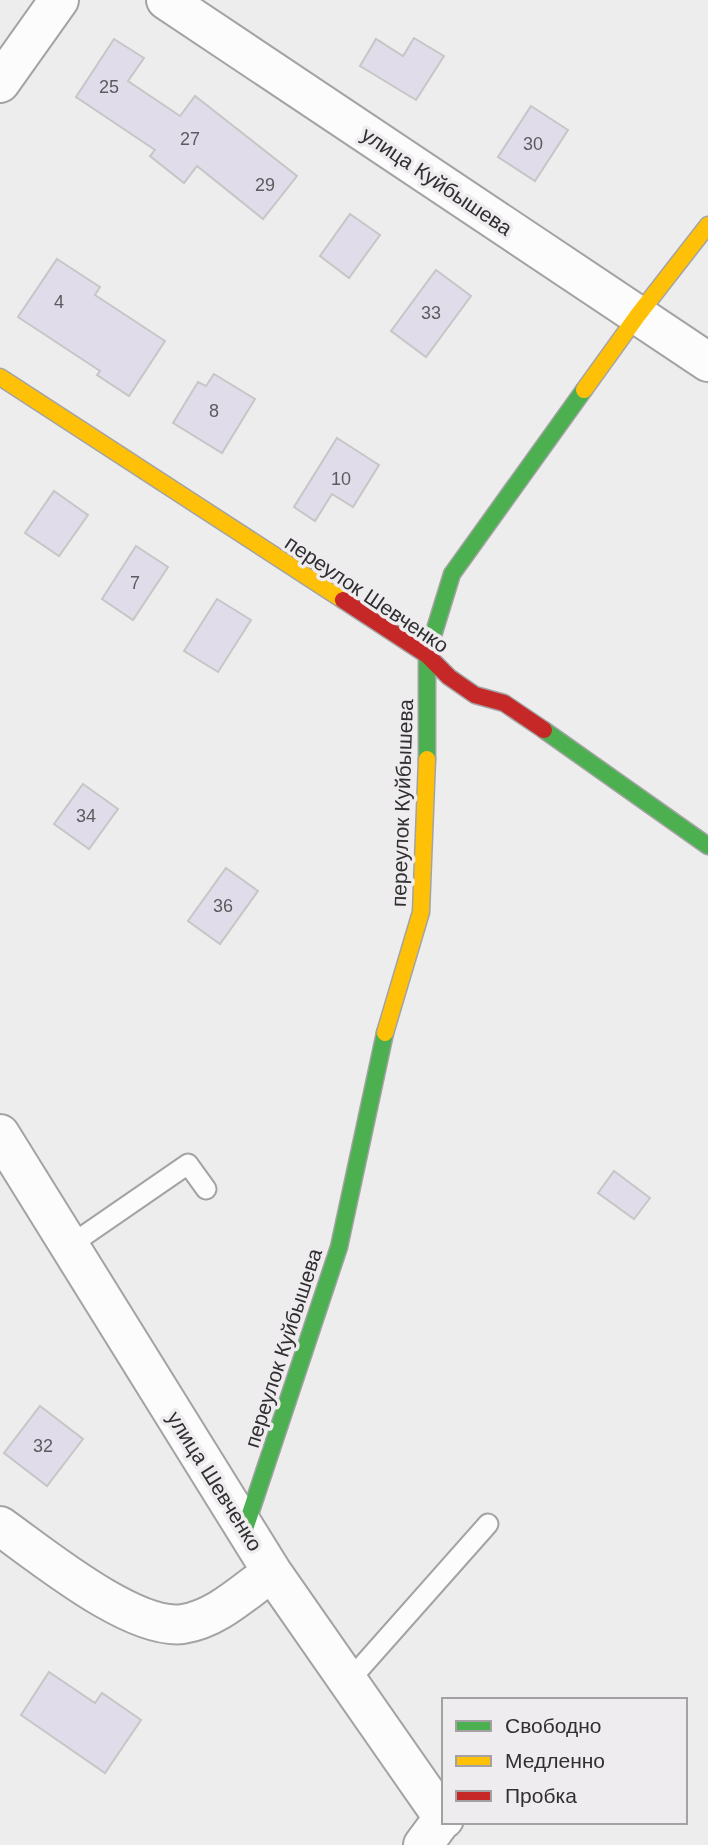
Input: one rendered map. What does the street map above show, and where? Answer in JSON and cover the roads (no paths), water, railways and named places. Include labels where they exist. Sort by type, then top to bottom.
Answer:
[{"type":"street","points":[[0,83],[59,0]]},
{"type":"street","name":"улица Куйбышева","points":[[166,0],[708,362]]},
{"type":"street","name":"переулок Куйбышева","points":[[245,1530],[339,1247],[379,1054],[421,912],[427,775],[427,655],[452,574],[638,315],[708,225]]},
{"type":"street","name":"переулок Шевченко","points":[[0,377],[427,655],[449,677],[475,695],[504,703],[708,846]]},
{"type":"street","name":"улица Шевченко","points":[[0,1134],[245,1530],[348,1682],[443,1830]]},
{"type":"street","points":[[0,1526],[108,1600],[159,1624],[184,1624],[213,1614],[272,1572]]},
{"type":"lane","points":[[69,1246],[188,1164],[206,1189]]},
{"type":"lane","points":[[348,1682],[488,1524]]}]
